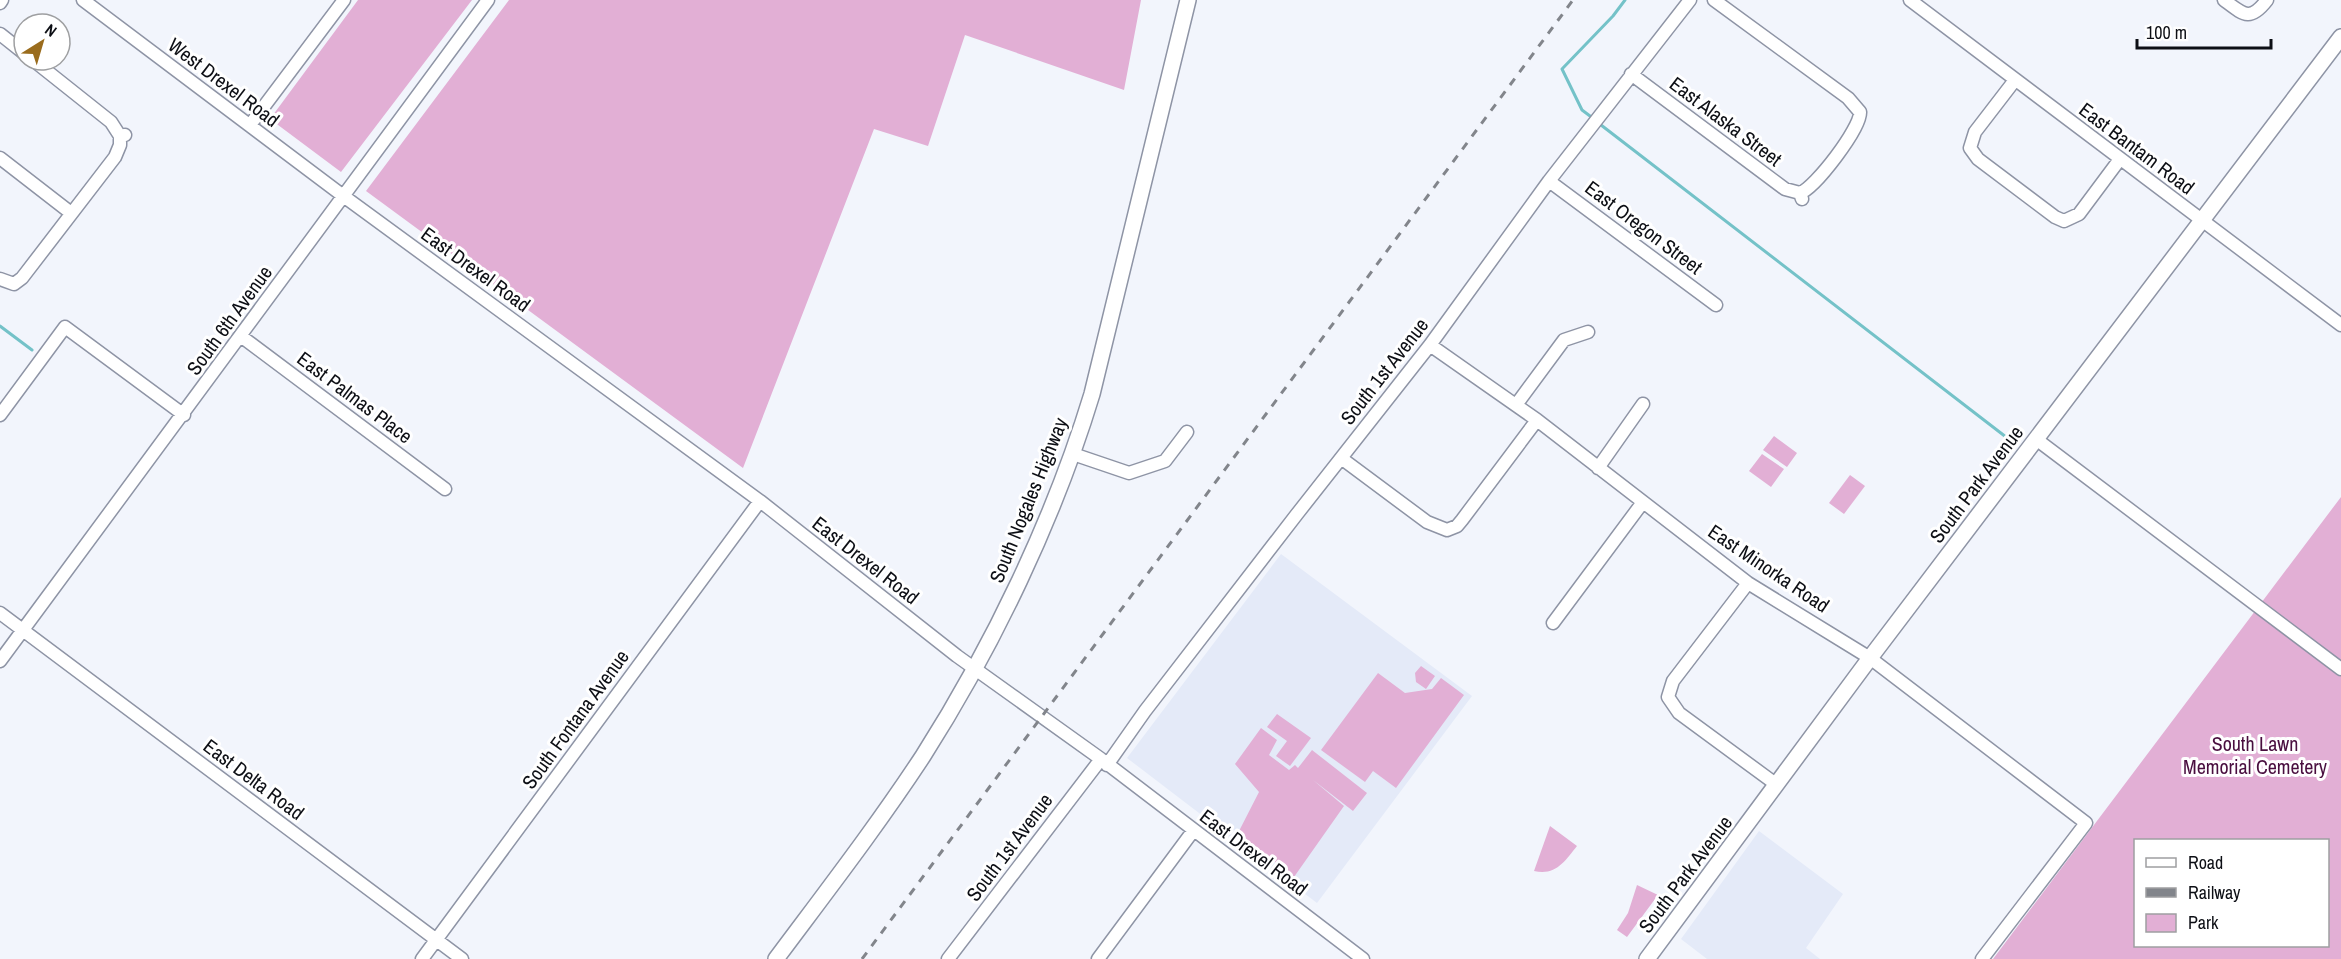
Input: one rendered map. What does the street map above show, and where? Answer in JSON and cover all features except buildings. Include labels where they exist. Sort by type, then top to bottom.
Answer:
[{"type":"main road","name":"South Nogales Highway","points":[[776,959],[922,756],[966,685],[1029,558],[1073,454],[1108,333],[1188,0]]},
{"type":"main road","name":"South Park Avenue","points":[[1647,959],[1870,658],[2341,37]]},
{"type":"street","name":"West Drexel Road","points":[[82,0],[342,195]]},
{"type":"street","points":[[250,126],[344,0]]},
{"type":"street","name":"South 6th Avenue","points":[[0,662],[242,337],[342,195],[488,0]]},
{"type":"street","name":"South 1st Avenue","points":[[948,959],[1145,711],[1430,345],[1549,181],[1690,0]]},
{"type":"street","name":"East Alaska Street","points":[[1631,74],[1785,189],[1801,196],[1813,185],[1842,147],[1864,112],[1714,0]]},
{"type":"street","name":"East Bantam Road","points":[[1910,0],[2341,325]]},
{"type":"street","points":[[2224,0],[2244,14],[2250,15],[2257,12],[2267,0]]},
{"type":"street","points":[[0,34],[12,44]]},
{"type":"street","points":[[5,281],[22,278],[115,157],[123,136],[111,122],[48,72]]},
{"type":"street","points":[[2015,80],[1975,132],[1967,147],[1978,159],[2055,217],[2068,223],[2079,214],[2120,159]]},
{"type":"street","points":[[0,158],[71,213]]},
{"type":"street","name":"East Oregon Street","points":[[1549,181],[1716,305]]},
{"type":"street","name":"East Drexel Road","points":[[342,195],[760,501],[973,668],[1104,762],[1363,959]]},
{"type":"street","points":[[0,415],[65,327],[184,415]]},
{"type":"street","points":[[1516,405],[1564,340],[1588,332]]},
{"type":"street","name":"East Palmas Place","points":[[242,337],[445,489]]},
{"type":"street","name":"East Minorka Road","points":[[1430,345],[1537,420],[1748,583],[1870,658],[2086,823],[1982,959]]},
{"type":"street","points":[[1598,468],[1643,404]]},
{"type":"street","points":[[1341,458],[1427,522],[1447,533],[1462,520],[1537,420]]},
{"type":"street","points":[[1073,454],[1129,473],[1165,461],[1187,432]]},
{"type":"street","points":[[2036,439],[2341,669]]},
{"type":"street","name":"South Fontana Avenue","points":[[422,959],[760,501]]},
{"type":"street","points":[[1552,623],[1643,502]]},
{"type":"street","points":[[1748,583],[1673,681],[1665,697],[1679,713],[1777,785]]},
{"type":"street","name":"East Delta Road","points":[[0,613],[462,959]]},
{"type":"street","points":[[1098,959],[1193,831]]},
{"type":"shaded area","points":[[1281,554],[1472,696],[1317,903],[1127,758]]},
{"type":"shaded area","points":[[1759,831],[1843,894],[1806,948],[1820,959],[1707,959],[1681,939]]},
{"type":"green space","points":[[358,0],[472,0],[341,172],[270,119]]},
{"type":"green space","points":[[509,0],[1141,0],[1124,90],[965,35],[928,146],[874,129],[743,468],[366,191]]},
{"type":"green space","points":[[1774,436],[1797,453],[1787,467],[1763,450]]},
{"type":"green space","points":[[1762,454],[1784,469],[1771,487],[1749,471]]},
{"type":"green space","points":[[1850,475],[1865,486],[1844,514],[1829,503]]},
{"type":"green space","name":"South Lawn Memorial Cemetery","points":[[2341,497],[2341,959],[1993,959]]},
{"type":"green space","points":[[1421,666],[1435,676],[1426,689],[1416,682],[1415,673]]},
{"type":"green space","points":[[1378,673],[1405,693],[1432,689],[1441,678],[1464,695],[1396,788],[1373,771],[1365,782],[1321,750]]},
{"type":"green space","points":[[1277,714],[1311,738],[1290,766],[1276,756],[1287,741],[1267,727]]},
{"type":"green space","points":[[1261,728],[1277,740],[1269,755],[1289,770],[1295,765],[1298,768],[1312,750],[1367,793],[1353,811],[1313,780],[1344,806],[1294,877],[1238,833],[1259,792],[1235,764]]},
{"type":"green space","points":[[1550,826],[1577,846],[1564,862],[1554,869],[1534,871]]},
{"type":"green space","points":[[1637,885],[1658,895],[1627,937],[1617,930],[1628,913]]},
{"type":"waterway","points":[[1590,116],[1582,110],[1562,69],[1613,16],[1625,0]]},
{"type":"waterway","points":[[1601,125],[2006,437]]},
{"type":"waterway","points":[[0,326],[32,350]]},
{"type":"railway","points":[[862,959],[1573,0]]}]
